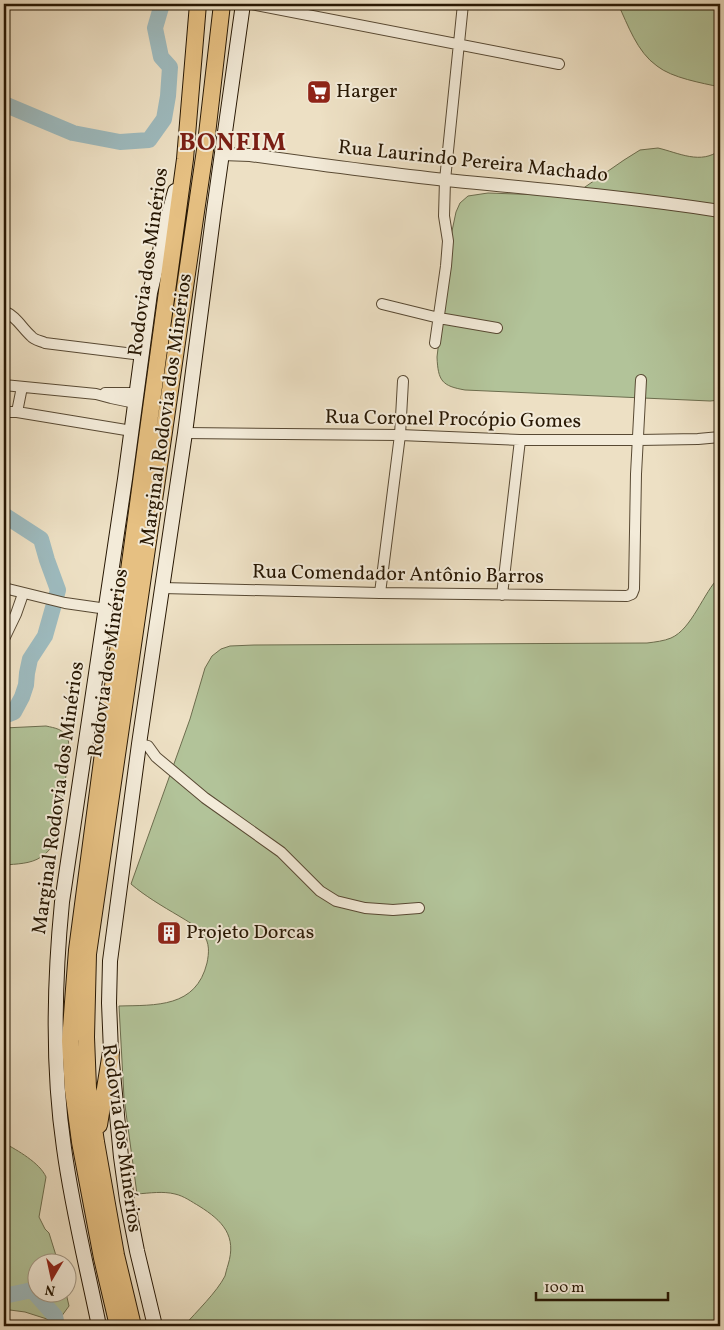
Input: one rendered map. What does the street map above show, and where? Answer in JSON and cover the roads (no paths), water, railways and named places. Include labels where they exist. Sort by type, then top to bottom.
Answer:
[{"type":"main road","name":"Rodovia dos Minérios","points":[[118,1326],[102,1258],[80,1142],[73,1090],[70,1041],[77,950],[104,738],[115,673],[185,159],[198,4]]},
{"type":"main road","name":"Rodovia dos Minérios","points":[[133,1326],[116,1255],[88,1088],[86,1037],[88,954],[206,143],[222,4]]},
{"type":"main road","name":"Marginal Rodovia dos Minérios","points":[[155,1326],[137,1251],[127,1200],[120,1148],[111,1052],[110,961],[139,744],[185,433],[243,4]]},
{"type":"main road","name":"Marginal Rodovia dos Minérios","points":[[99,1326],[69,1182],[64,1148],[57,1078],[55,1008],[57,955],[62,902],[132,431],[150,293],[168,217],[185,159]]},
{"type":"main road","points":[[96,1142],[111,1052]]},
{"type":"street","points":[[251,4],[558,64]]},
{"type":"street","points":[[435,342],[440,318],[446,266],[448,241],[444,216],[444,180],[463,4]]},
{"type":"street","name":"Rua Laurindo Pereira Machado","points":[[222,154],[250,155],[444,180],[660,202],[720,211]]},
{"type":"street","points":[[382,304],[440,318],[497,328]]},
{"type":"street","points":[[4,311],[20,324],[32,338],[45,343],[142,355]]},
{"type":"street","points":[[639,440],[641,380]]},
{"type":"street","points":[[380,593],[400,435],[404,381]]},
{"type":"street","points":[[4,385],[96,394],[112,392],[136,398]]},
{"type":"street","points":[[17,412],[22,387]]},
{"type":"street","points":[[4,412],[17,412],[132,431]]},
{"type":"street","name":"Rua Coronel Procópio Gomes","points":[[185,433],[400,435],[520,440],[639,440],[720,437]]},
{"type":"street","points":[[502,595],[520,440]]},
{"type":"street","name":"Rua Comendador Antônio Barros","points":[[162,588],[628,596],[634,590],[636,474],[639,440]]},
{"type":"street","points":[[4,588],[65,604],[106,609]]},
{"type":"street","points":[[4,639],[16,614],[22,594]]},
{"type":"street","points":[[139,744],[148,746],[156,757],[205,798],[281,852],[320,891],[336,901],[365,908],[392,910],[420,908]]},
{"type":"waterway","points":[[4,104],[73,133],[120,142],[149,140],[164,119],[168,96],[170,67],[161,57],[155,28],[162,4]]},
{"type":"waterway","points":[[4,515],[41,539],[58,590],[45,636],[30,659],[22,697],[14,712],[4,716]]},
{"type":"waterway","points":[[4,1296],[32,1290],[55,1316],[57,1326]]},
{"type":"place","name":"Harger","points":[[319,92]]},
{"type":"place","name":"Projeto Dorcas","points":[[169,933]]},
{"type":"district","name":"BONFIM","points":[[233,143]]}]
